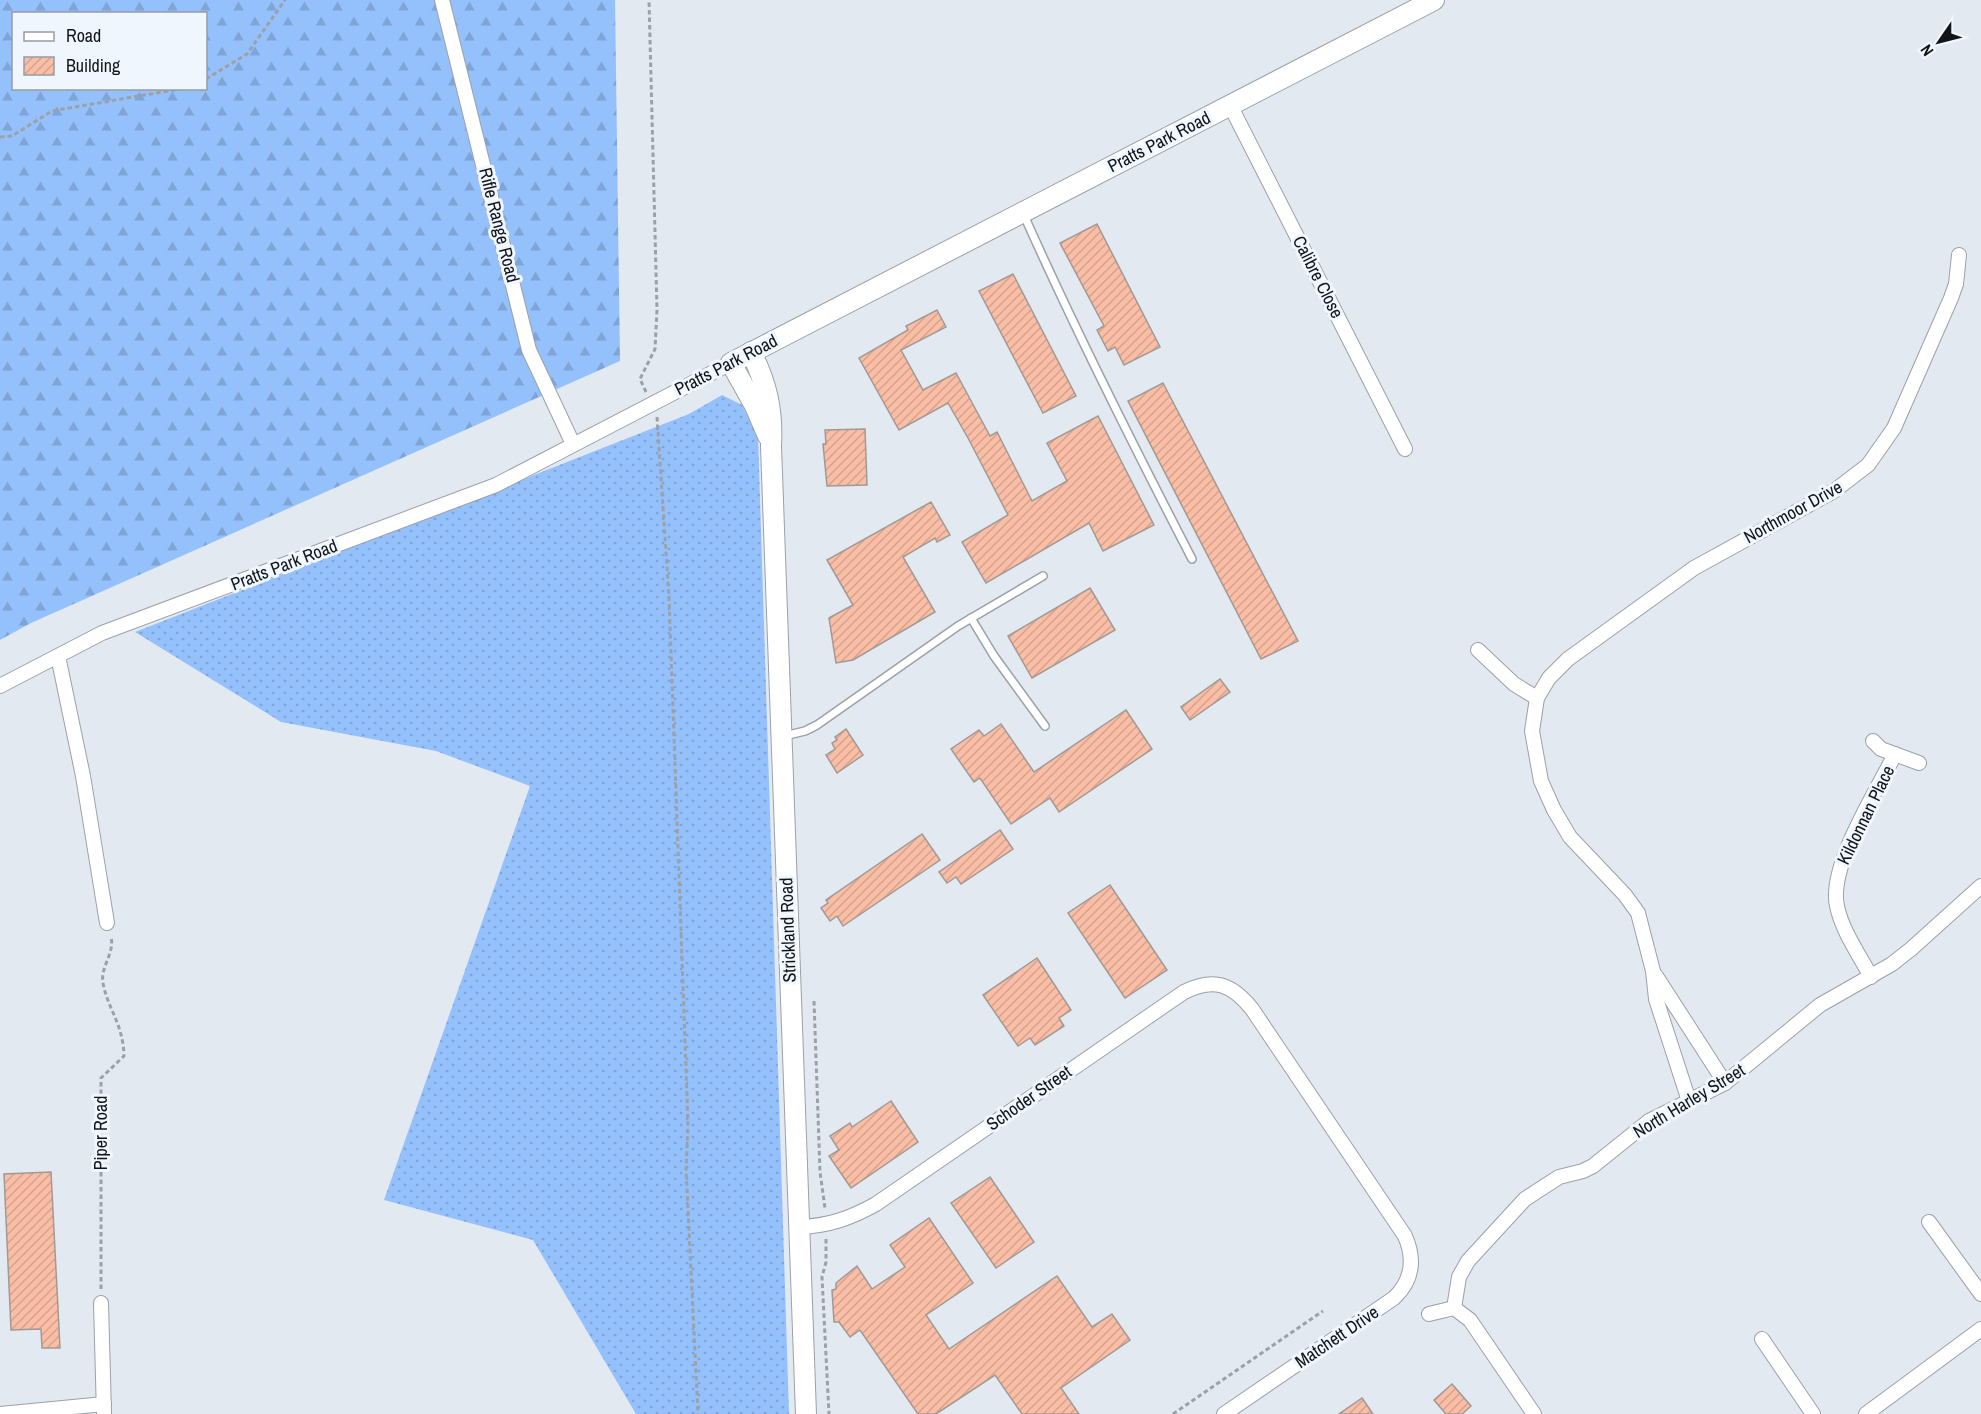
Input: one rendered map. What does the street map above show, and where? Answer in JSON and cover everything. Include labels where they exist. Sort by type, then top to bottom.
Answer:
[{"type":"street","name":"Rifle Range Road","points":[[442,0],[529,350],[573,444]]},
{"type":"street","name":"Pratts Park Road","points":[[0,686],[102,633],[496,485],[1434,0]]},
{"type":"street","name":"Calibre Close","points":[[1230,105],[1405,449]]},
{"type":"street","name":"Northmoor Drive","points":[[1689,1101],[1656,999],[1653,972],[1638,913],[1625,895],[1570,837],[1546,795],[1533,749],[1533,716],[1537,698],[1549,678],[1568,659],[1694,568],[1834,490],[1868,465],[1894,428],[1952,298],[1959,255]]},
{"type":"street","name":"Strickland Road","points":[[751,352],[769,395],[773,419],[771,446],[806,1414]]},
{"type":"street","name":"Strickland Road","points":[[731,363],[755,406],[771,446]]},
{"type":"street","points":[[1478,650],[1514,684],[1537,698]]},
{"type":"street","points":[[58,656],[83,776],[107,923]]},
{"type":"street","name":"Kildonnan Place","points":[[1873,741],[1881,749],[1919,763]]},
{"type":"street","name":"Kildonnan Place","points":[[1870,977],[1841,921],[1835,891],[1843,859],[1895,754]]},
{"type":"street","name":"North Harley Street","points":[[1454,1308],[1459,1277],[1467,1262],[1525,1199],[1559,1177],[1593,1166],[1649,1121],[1725,1083],[1806,1015],[1870,977],[1911,949],[1981,886]]},
{"type":"street","name":"Northmoor Drive","points":[[1653,972],[1725,1083]]},
{"type":"street","name":"Schoder Street","points":[[799,1227],[825,1226],[876,1204],[1184,992],[1207,984],[1225,984],[1252,1009],[1405,1236]]},
{"type":"street","points":[[1929,1222],[1981,1294]]},
{"type":"street","name":"Matchett Drive","points":[[1224,1414],[1401,1292],[1412,1265],[1405,1236]]},
{"type":"street","points":[[0,1414],[104,1409],[101,1303]]},
{"type":"street","points":[[1429,1314],[1454,1308],[1470,1320],[1534,1414]]},
{"type":"street","points":[[1866,1414],[1981,1329]]},
{"type":"street","points":[[1762,1339],[1814,1414]]},
{"type":"lane","points":[[1023,213],[1124,429],[1191,559]]},
{"type":"lane","points":[[781,737],[805,732],[817,725],[971,618],[1043,576]]},
{"type":"lane","points":[[971,618],[994,656],[1045,726]]},
{"type":"path","points":[[207,78],[247,54],[285,0]]},
{"type":"path","points":[[649,0],[657,310],[655,349],[640,379],[651,404]]},
{"type":"path","points":[[0,137],[12,136],[52,111],[173,90]]},
{"type":"path","points":[[659,428],[669,597],[688,1125],[686,1169],[698,1414]]},
{"type":"path","name":"Piper Road","points":[[101,1303],[101,1078],[124,1056],[123,1035],[102,981],[113,945],[107,923]]},
{"type":"path","points":[[814,1001],[820,1172],[825,1226],[826,1262],[822,1277],[828,1414]]},
{"type":"path","points":[[1173,1414],[1323,1311]]},
{"type":"green space","points":[[0,0],[615,0],[620,361],[31,623],[0,640]]},
{"type":"green space","points":[[722,395],[742,405],[758,436],[789,1414],[636,1414],[533,1240],[384,1200],[530,786],[436,751],[281,722],[135,632],[689,414]]},
{"type":"building","points":[[1097,224],[1160,347],[1124,365],[1115,347],[1108,351],[1097,330],[1104,326],[1060,243]]},
{"type":"building","points":[[1013,274],[1076,396],[1043,413],[979,291]]},
{"type":"building","points":[[937,310],[946,327],[901,350],[923,390],[956,373],[990,436],[997,432],[1032,501],[1067,481],[1047,443],[1098,416],[1154,525],[1103,551],[1089,523],[986,583],[962,542],[1008,515],[968,438],[948,403],[899,430],[859,358],[908,330],[906,326]]},
{"type":"building","points":[[1163,383],[1298,641],[1261,659],[1128,401]]},
{"type":"building","points":[[865,429],[867,485],[827,486],[823,444],[826,444],[825,430]]},
{"type":"building","points":[[931,502],[950,535],[937,542],[935,538],[903,557],[935,612],[853,660],[836,663],[829,618],[853,605],[827,560]]},
{"type":"building","points":[[1090,588],[1115,630],[1032,678],[1008,636]]},
{"type":"building","points":[[1220,679],[1230,692],[1190,720],[1181,707]]},
{"type":"building","points":[[1126,710],[1152,749],[1059,812],[1050,798],[1011,824],[980,778],[974,782],[951,749],[979,730],[984,736],[1001,724],[1034,772]]},
{"type":"building","points":[[846,729],[863,755],[837,773],[826,755],[835,749],[832,743],[837,740],[835,737]]},
{"type":"building","points":[[1000,830],[1013,849],[961,884],[956,877],[947,883],[939,872]]},
{"type":"building","points":[[922,834],[940,860],[843,926],[837,916],[830,921],[821,908],[828,903],[826,900]]},
{"type":"building","points":[[1110,885],[1167,970],[1125,998],[1068,913]]},
{"type":"building","points":[[1037,958],[1071,1010],[1059,1018],[1064,1026],[1035,1045],[1030,1038],[1018,1046],[983,995]]},
{"type":"building","points":[[891,1101],[918,1142],[851,1188],[829,1156],[839,1150],[830,1136],[850,1123],[852,1127]]},
{"type":"building","points":[[51,1172],[60,1348],[42,1348],[41,1329],[11,1330],[4,1174]]},
{"type":"building","points":[[990,1177],[1034,1242],[996,1268],[951,1203]]},
{"type":"building","points":[[929,1218],[973,1283],[926,1315],[949,1349],[1057,1276],[1092,1327],[1112,1314],[1130,1340],[1061,1388],[1079,1414],[1022,1414],[995,1375],[936,1414],[918,1414],[860,1330],[850,1337],[839,1322],[834,1322],[832,1290],[836,1289],[836,1283],[857,1266],[872,1289],[905,1267],[890,1245]]},
{"type":"building","points":[[1452,1384],[1471,1406],[1462,1414],[1446,1414],[1434,1400]]},
{"type":"building","points":[[1362,1398],[1373,1414],[1339,1414]]}]
